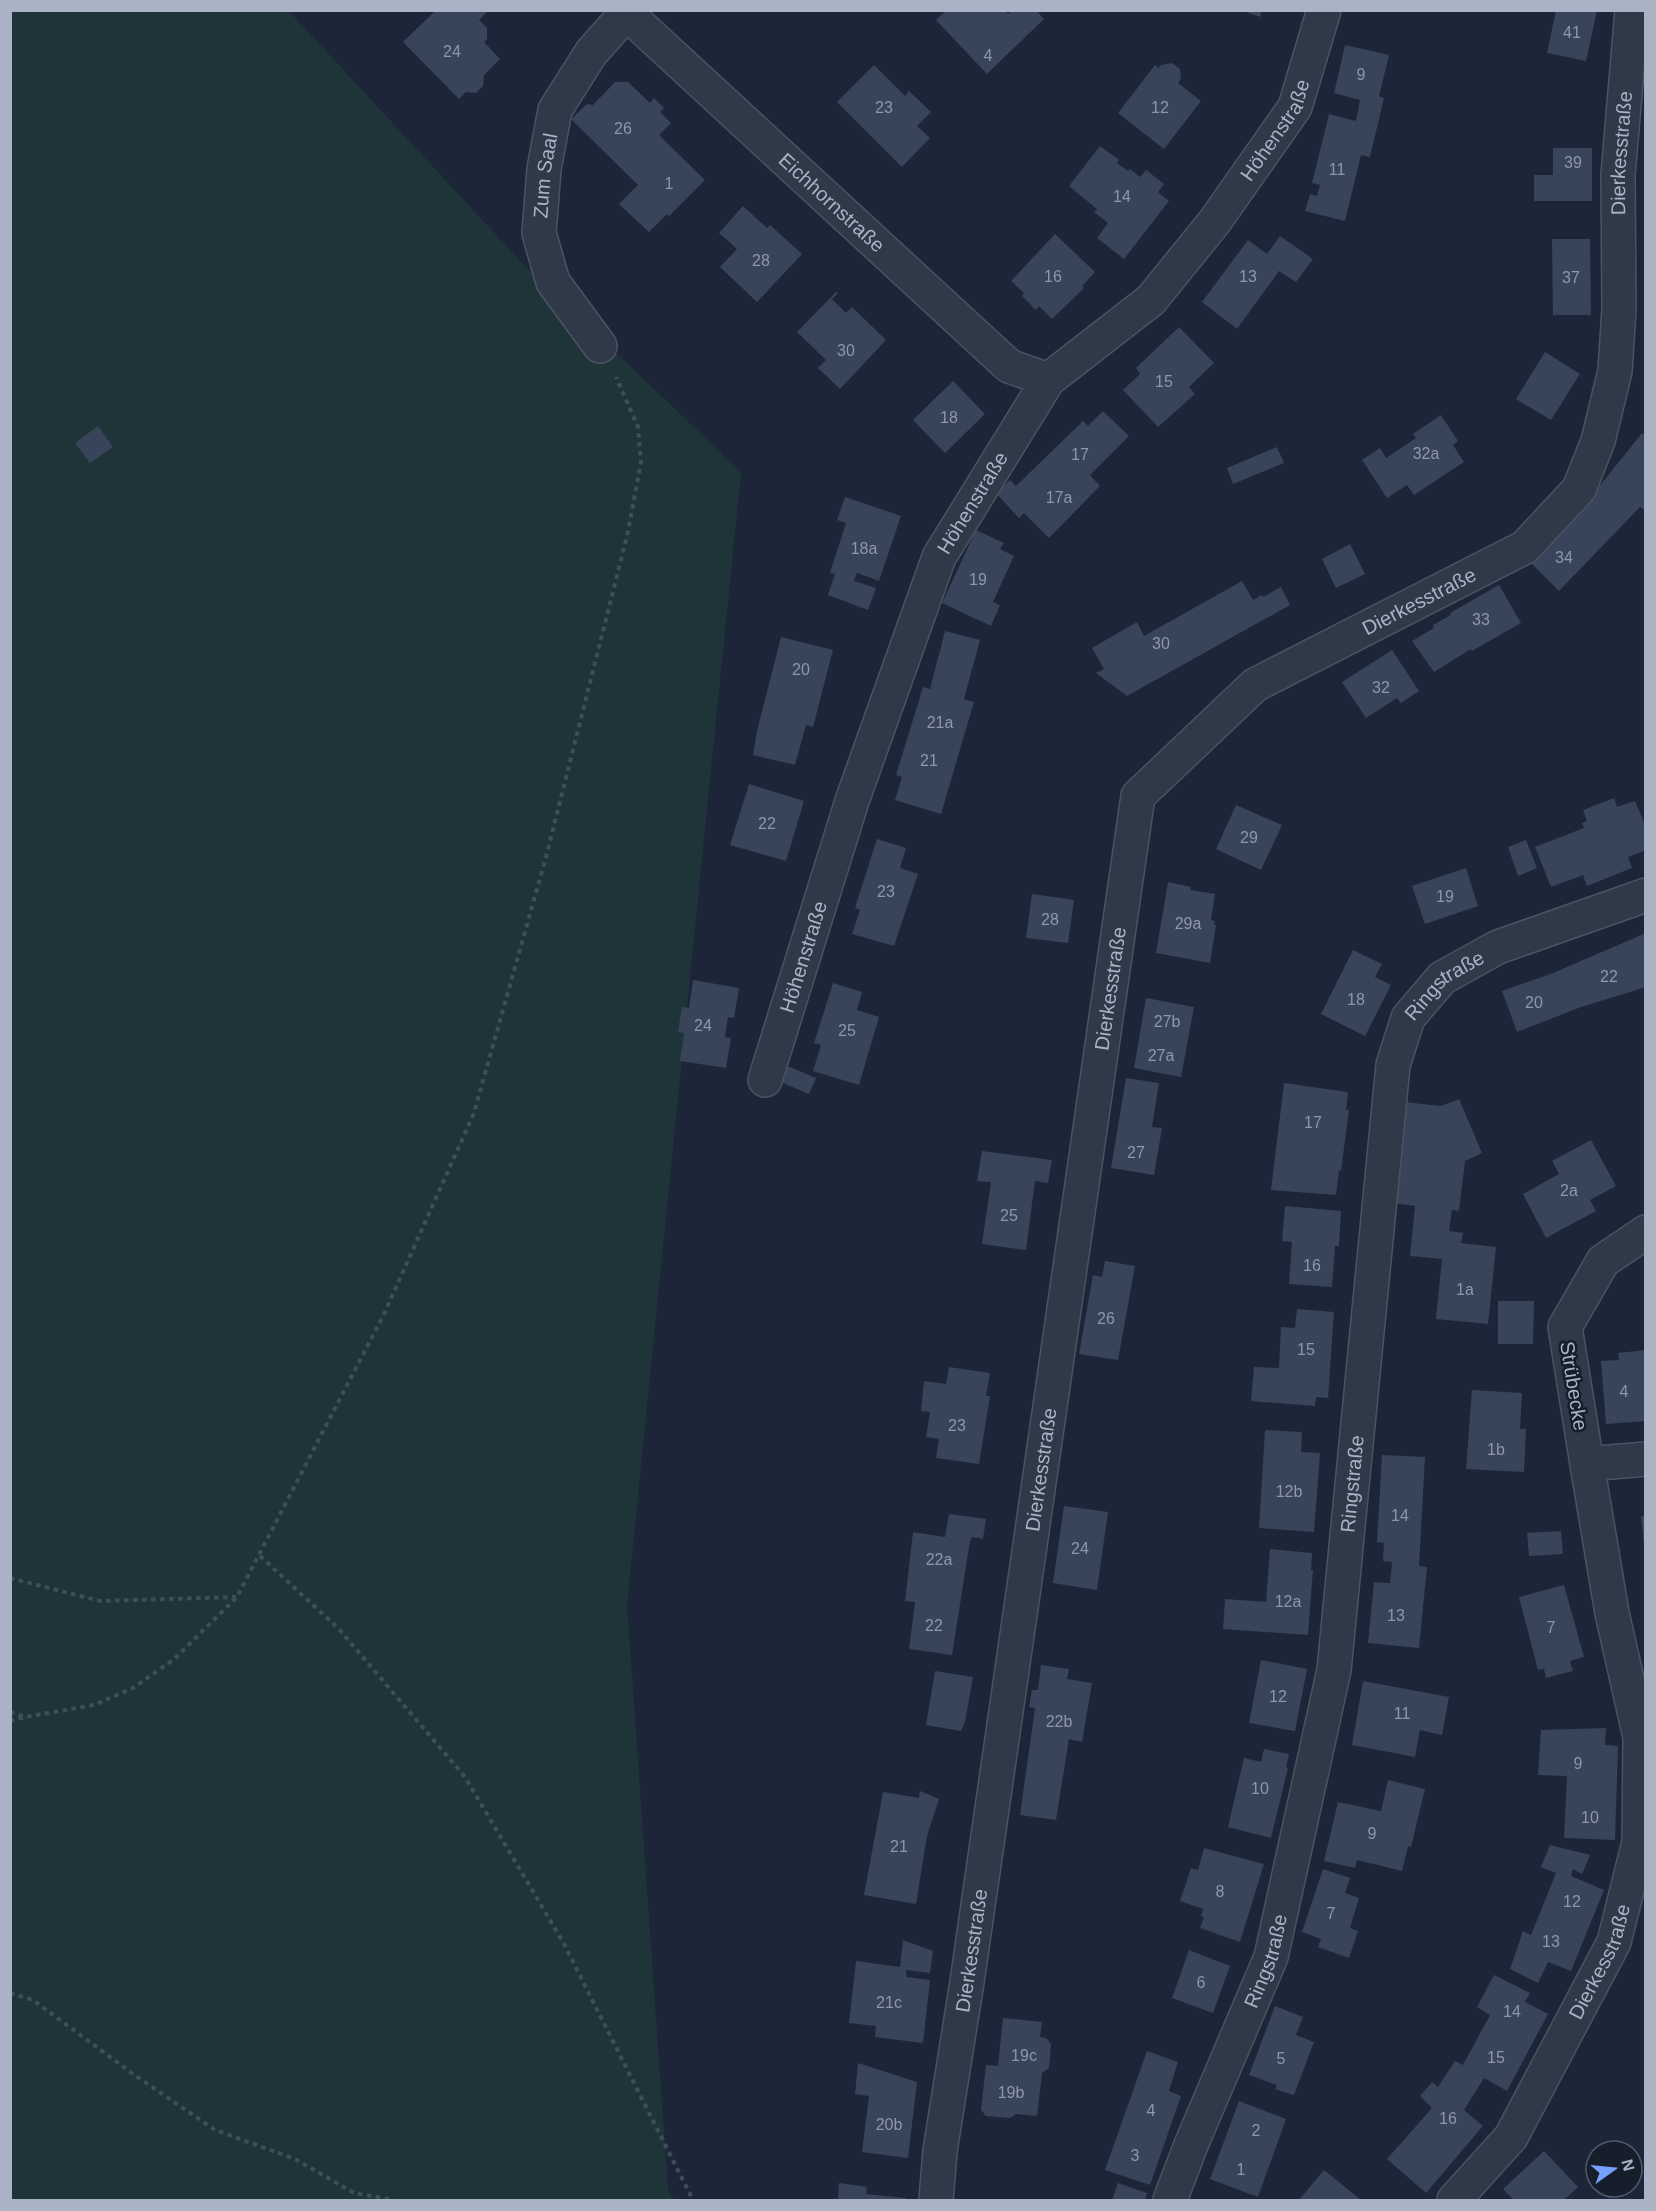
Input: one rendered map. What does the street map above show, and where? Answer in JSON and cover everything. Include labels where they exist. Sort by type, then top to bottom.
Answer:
[{"type":"street","name":"Höhenstraße","points":[[765,1080],[852,801],[939,556],[1048,380],[1151,300],[1215,221],[1295,107],[1324,10]]},
{"type":"street","name":"Dierkesstraße","points":[[936,2200],[940,2151],[967,1982],[1138,796],[1255,685],[1525,547],[1579,489],[1598,441],[1616,371],[1620,309],[1618,175],[1632,10]]},
{"type":"street","name":"Eichhornstraße","points":[[626,11],[1009,366],[1048,380]]},
{"type":"street","name":"Zum Saal","points":[[600,346],[553,282],[540,233],[544,169],[555,110],[591,52],[626,11]]},
{"type":"street","name":"Ringstraße","points":[[1170,2200],[1271,1957],[1334,1670],[1393,1065],[1408,1018],[1443,978],[1498,946],[1646,895]]},
{"type":"street","name":"Strübecke","points":[[1587,1464],[1565,1327],[1603,1261],[1646,1232]]},
{"type":"street","points":[[1587,1464],[1646,1459]]},
{"type":"street","name":"Dierkesstraße","points":[[1454,2200],[1511,2137],[1614,1942],[1640,1842],[1640,1737],[1612,1612],[1587,1464]]},
{"type":"path","points":[[10,1721],[94,1705],[134,1688],[173,1660],[237,1597],[384,1314],[474,1113],[543,868],[627,536],[641,463],[638,427],[625,394],[600,346]]},
{"type":"path","points":[[260,1556],[338,1628],[465,1777],[563,1941],[693,2200]]},
{"type":"path","points":[[10,1578],[100,1601],[237,1597]]},
{"type":"path","points":[[10,1712],[26,1717]]},
{"type":"path","points":[[10,1993],[33,2000],[215,2130],[295,2160],[354,2193],[394,2200]]},
{"type":"green space","points":[[11,11],[289,11],[523,264],[741,472],[627,1604],[668,2190],[675,2200],[11,2200]]},
{"type":"building","points":[[436,10],[489,10],[479,20],[487,28],[487,39],[484,42],[500,59],[484,75],[483,86],[476,93],[466,92],[459,99],[403,42]]},
{"type":"building","points":[[947,10],[1005,10],[1008,14],[1012,10],[1036,10],[1044,19],[987,74],[936,20]]},
{"type":"building","points":[[1241,10],[1262,10],[1260,17]]},
{"type":"building","points":[[1556,10],[1597,10],[1586,61],[1547,53]]},
{"type":"building","points":[[1345,45],[1389,55],[1379,96],[1384,98],[1370,157],[1361,155],[1345,221],[1305,211],[1310,194],[1317,196],[1320,185],[1312,183],[1329,114],[1356,121],[1360,100],[1334,93]]},
{"type":"building","points":[[1172,63],[1180,69],[1181,79],[1178,83],[1201,101],[1164,149],[1118,113],[1155,65],[1158,68],[1161,65]]},
{"type":"building","points":[[874,65],[905,96],[909,91],[931,112],[917,126],[930,138],[902,167],[837,102]]},
{"type":"building","points":[[615,82],[628,82],[650,103],[654,98],[664,108],[660,112],[671,123],[659,135],[705,180],[669,216],[667,214],[649,232],[619,204],[638,185],[571,119],[587,104],[593,105]]},
{"type":"building","points":[[1100,146],[1119,160],[1117,163],[1128,171],[1130,169],[1140,177],[1146,170],[1164,184],[1158,192],[1169,201],[1124,259],[1097,238],[1108,223],[1094,212],[1097,209],[1069,186]]},
{"type":"building","points":[[1553,148],[1592,148],[1592,201],[1534,201],[1534,175],[1553,175]]},
{"type":"building","points":[[743,206],[767,228],[770,225],[802,254],[757,302],[720,267],[737,249],[719,233]]},
{"type":"building","points":[[1055,234],[1095,272],[1082,286],[1084,288],[1052,319],[1039,306],[1036,310],[1022,296],[1024,293],[1011,281]]},
{"type":"building","points":[[1280,236],[1313,259],[1296,282],[1279,271],[1237,329],[1202,302],[1248,240],[1267,254]]},
{"type":"building","points":[[1552,239],[1590,239],[1591,315],[1553,315]]},
{"type":"building","points":[[836,292],[838,293],[832,299],[846,313],[852,307],[886,340],[840,389],[818,368],[826,360],[797,332]]},
{"type":"building","points":[[1179,327],[1214,363],[1189,387],[1195,394],[1158,427],[1123,390],[1140,374],[1136,368]]},
{"type":"building","points":[[1545,352],[1580,374],[1551,420],[1516,399]]},
{"type":"building","points":[[953,381],[985,414],[945,453],[913,420]]},
{"type":"building","points":[[1103,411],[1129,436],[1090,475],[1100,486],[1049,538],[1024,513],[1019,518],[996,493],[1010,480],[1016,486],[1083,421],[1088,426]]},
{"type":"building","points":[[1441,415],[1458,441],[1453,445],[1464,462],[1414,495],[1407,485],[1387,498],[1362,460],[1380,448],[1386,458],[1416,438],[1413,434]]},
{"type":"building","points":[[98,426],[113,447],[90,463],[75,443]]},
{"type":"building","points":[[1642,433],[1646,436],[1646,511],[1640,507],[1559,591],[1531,563],[1569,524]]},
{"type":"building","points":[[1277,447],[1284,463],[1233,484],[1227,468]]},
{"type":"building","points":[[845,497],[901,516],[879,581],[857,573],[854,581],[876,588],[868,610],[828,595],[835,574],[830,573],[846,523],[837,520]]},
{"type":"building","points":[[976,530],[1004,543],[1000,549],[1014,556],[993,602],[1000,605],[991,626],[942,603]]},
{"type":"building","points":[[1350,544],[1365,574],[1336,588],[1322,559]]},
{"type":"building","points":[[1242,581],[1253,600],[1281,587],[1290,605],[1127,696],[1096,673],[1104,669],[1092,648],[1137,622],[1144,636]]},
{"type":"building","points":[[1499,585],[1521,623],[1472,651],[1471,649],[1434,672],[1412,641],[1434,628],[1433,625],[1451,615],[1450,613]]},
{"type":"building","points":[[945,631],[980,640],[964,699],[974,702],[941,814],[895,800],[902,777],[896,775],[923,687],[930,689]]},
{"type":"building","points":[[781,637],[833,650],[813,727],[806,725],[795,765],[753,755]]},
{"type":"building","points":[[1392,650],[1419,691],[1401,703],[1397,698],[1366,718],[1342,682]]},
{"type":"building","points":[[749,784],[804,801],[786,861],[730,845]]},
{"type":"building","points":[[1614,798],[1617,807],[1635,801],[1646,827],[1646,850],[1628,857],[1632,868],[1587,886],[1583,875],[1551,887],[1535,847],[1584,828],[1582,823],[1587,821],[1583,810]]},
{"type":"building","points":[[1236,805],[1282,825],[1261,870],[1216,849]]},
{"type":"building","points":[[877,839],[906,848],[900,868],[918,874],[894,946],[852,934],[860,910],[855,908]]},
{"type":"building","points":[[1526,840],[1537,868],[1518,876],[1508,847]]},
{"type":"building","points":[[1466,868],[1478,906],[1425,924],[1412,886]]},
{"type":"building","points":[[1168,882],[1191,887],[1190,890],[1215,894],[1211,920],[1215,921],[1214,925],[1216,925],[1210,963],[1156,953]]},
{"type":"building","points":[[1032,894],[1074,900],[1068,943],[1026,938]]},
{"type":"building","points":[[1646,933],[1646,987],[1581,1007],[1517,1032],[1502,991],[1553,973]]},
{"type":"building","points":[[1353,950],[1382,964],[1375,977],[1391,985],[1365,1036],[1321,1014]]},
{"type":"building","points":[[693,980],[739,988],[734,1018],[728,1017],[725,1037],[731,1038],[726,1068],[680,1061],[684,1033],[678,1032],[682,1007],[689,1008]]},
{"type":"building","points":[[833,983],[862,992],[857,1010],[879,1017],[859,1085],[813,1071],[821,1045],[814,1043]]},
{"type":"building","points":[[1146,998],[1194,1007],[1181,1077],[1134,1068]]},
{"type":"building","points":[[785,1065],[816,1078],[809,1094],[778,1081]]},
{"type":"building","points":[[1126,1078],[1159,1083],[1152,1127],[1162,1128],[1154,1175],[1111,1168]]},
{"type":"building","points":[[1284,1083],[1348,1092],[1346,1110],[1349,1110],[1336,1195],[1271,1190]]},
{"type":"building","points":[[1459,1099],[1482,1153],[1465,1161],[1459,1211],[1452,1210],[1449,1231],[1463,1233],[1461,1243],[1496,1247],[1488,1324],[1436,1319],[1442,1259],[1410,1256],[1415,1206],[1393,1203],[1404,1102],[1441,1106]]},
{"type":"building","points":[[1591,1140],[1616,1186],[1590,1200],[1596,1211],[1546,1238],[1523,1194],[1559,1174],[1552,1161]]},
{"type":"building","points":[[982,1151],[1052,1160],[1048,1183],[1035,1181],[1026,1250],[982,1244],[991,1182],[977,1181]]},
{"type":"building","points":[[1285,1206],[1341,1211],[1339,1246],[1335,1246],[1332,1287],[1289,1284],[1292,1242],[1282,1241]]},
{"type":"building","points":[[1105,1261],[1135,1266],[1118,1360],[1079,1354],[1093,1275],[1102,1277]]},
{"type":"building","points":[[1498,1301],[1534,1301],[1533,1344],[1498,1344]]},
{"type":"building","points":[[1297,1309],[1334,1312],[1328,1398],[1316,1397],[1315,1406],[1251,1401],[1254,1367],[1279,1368],[1281,1327],[1295,1328]]},
{"type":"building","points":[[1646,1350],[1646,1421],[1606,1424],[1601,1361],[1619,1360],[1618,1353]]},
{"type":"building","points":[[949,1367],[990,1373],[986,1396],[990,1396],[979,1464],[936,1458],[939,1439],[926,1437],[930,1412],[921,1411],[924,1381],[946,1384]]},
{"type":"building","points":[[1472,1390],[1522,1393],[1520,1429],[1526,1429],[1524,1472],[1466,1469]]},
{"type":"building","points":[[1265,1430],[1302,1432],[1301,1452],[1320,1453],[1314,1532],[1259,1528]]},
{"type":"building","points":[[1382,1455],[1425,1457],[1419,1566],[1427,1567],[1419,1648],[1368,1643],[1374,1582],[1390,1583],[1392,1562],[1383,1561],[1384,1543],[1377,1542]]},
{"type":"building","points":[[1064,1506],[1108,1512],[1097,1590],[1053,1583]]},
{"type":"building","points":[[949,1514],[986,1519],[983,1539],[972,1537],[970,1541],[952,1655],[909,1649],[915,1602],[905,1601],[913,1532],[945,1537]]},
{"type":"building","points":[[1641,1516],[1646,1516],[1646,1545],[1644,1545]]},
{"type":"building","points":[[1561,1531],[1563,1554],[1529,1556],[1527,1533]]},
{"type":"building","points":[[1270,1549],[1312,1553],[1311,1570],[1313,1570],[1308,1635],[1223,1629],[1225,1599],[1266,1602]]},
{"type":"building","points":[[1564,1585],[1584,1657],[1570,1661],[1573,1671],[1546,1678],[1544,1669],[1538,1670],[1519,1597]]},
{"type":"building","points":[[1261,1660],[1307,1669],[1295,1731],[1249,1723]]},
{"type":"building","points":[[1041,1665],[1069,1669],[1067,1679],[1092,1683],[1082,1742],[1069,1739],[1056,1820],[1020,1815],[1035,1708],[1029,1707],[1032,1690],[1038,1690]]},
{"type":"building","points":[[935,1671],[973,1677],[965,1722],[961,1731],[926,1725]]},
{"type":"building","points":[[1363,1681],[1449,1697],[1442,1735],[1420,1730],[1415,1757],[1352,1745]]},
{"type":"building","points":[[1606,1728],[1605,1745],[1618,1746],[1615,1840],[1564,1838],[1567,1776],[1538,1775],[1541,1730]]},
{"type":"building","points":[[1264,1749],[1289,1754],[1286,1767],[1288,1768],[1271,1838],[1228,1827],[1244,1758],[1261,1762]]},
{"type":"building","points":[[1388,1780],[1425,1789],[1411,1847],[1408,1846],[1402,1871],[1357,1860],[1355,1868],[1324,1861],[1338,1802],[1381,1811]]},
{"type":"building","points":[[920,1791],[939,1799],[927,1836],[916,1904],[864,1895],[883,1792],[919,1798]]},
{"type":"building","points":[[1550,1845],[1590,1855],[1582,1874],[1573,1869],[1571,1876],[1604,1890],[1571,1971],[1548,1962],[1538,1983],[1510,1969],[1523,1931],[1531,1935],[1556,1873],[1541,1867]]},
{"type":"building","points":[[1204,1848],[1264,1864],[1240,1942],[1200,1928],[1204,1917],[1201,1916],[1203,1909],[1180,1901],[1191,1868],[1198,1870]]},
{"type":"building","points":[[1323,1869],[1350,1878],[1345,1893],[1359,1898],[1350,1928],[1358,1931],[1349,1958],[1318,1947],[1321,1939],[1302,1932]]},
{"type":"building","points":[[903,1940],[933,1951],[930,1973],[906,1970],[906,1977],[930,1980],[923,2043],[875,2037],[876,2026],[849,2023],[856,1961],[900,1967]]},
{"type":"building","points":[[1189,1950],[1230,1966],[1213,2013],[1172,1998]]},
{"type":"building","points":[[1494,1975],[1530,1993],[1525,2002],[1548,2014],[1507,2091],[1484,2078],[1464,2110],[1483,2126],[1426,2193],[1387,2159],[1432,2108],[1420,2096],[1432,2082],[1438,2087],[1455,2061],[1463,2065],[1490,2015],[1477,2007]]},
{"type":"building","points":[[1275,2006],[1303,2017],[1296,2035],[1314,2042],[1294,2095],[1275,2089],[1277,2085],[1249,2075]]},
{"type":"building","points":[[1003,2018],[1042,2022],[1040,2037],[1046,2038],[1051,2044],[1049,2068],[1042,2073],[1037,2116],[1016,2114],[1010,2118],[986,2116],[981,2110],[986,2065],[998,2066]]},
{"type":"building","points":[[1147,2051],[1178,2062],[1169,2091],[1181,2096],[1150,2185],[1105,2170]]},
{"type":"building","points":[[858,2063],[917,2082],[908,2158],[862,2152],[869,2096],[855,2094]]},
{"type":"building","points":[[1239,2101],[1286,2119],[1258,2197],[1210,2179]]},
{"type":"building","points":[[1544,2151],[1578,2187],[1564,2200],[1514,2200],[1503,2189]]},
{"type":"building","points":[[1324,2170],[1361,2200],[1299,2200]]},
{"type":"building","points":[[839,2183],[867,2187],[866,2194],[906,2198],[906,2200],[838,2200]]},
{"type":"building","points":[[1118,2183],[1147,2193],[1145,2200],[1112,2200]]}]
